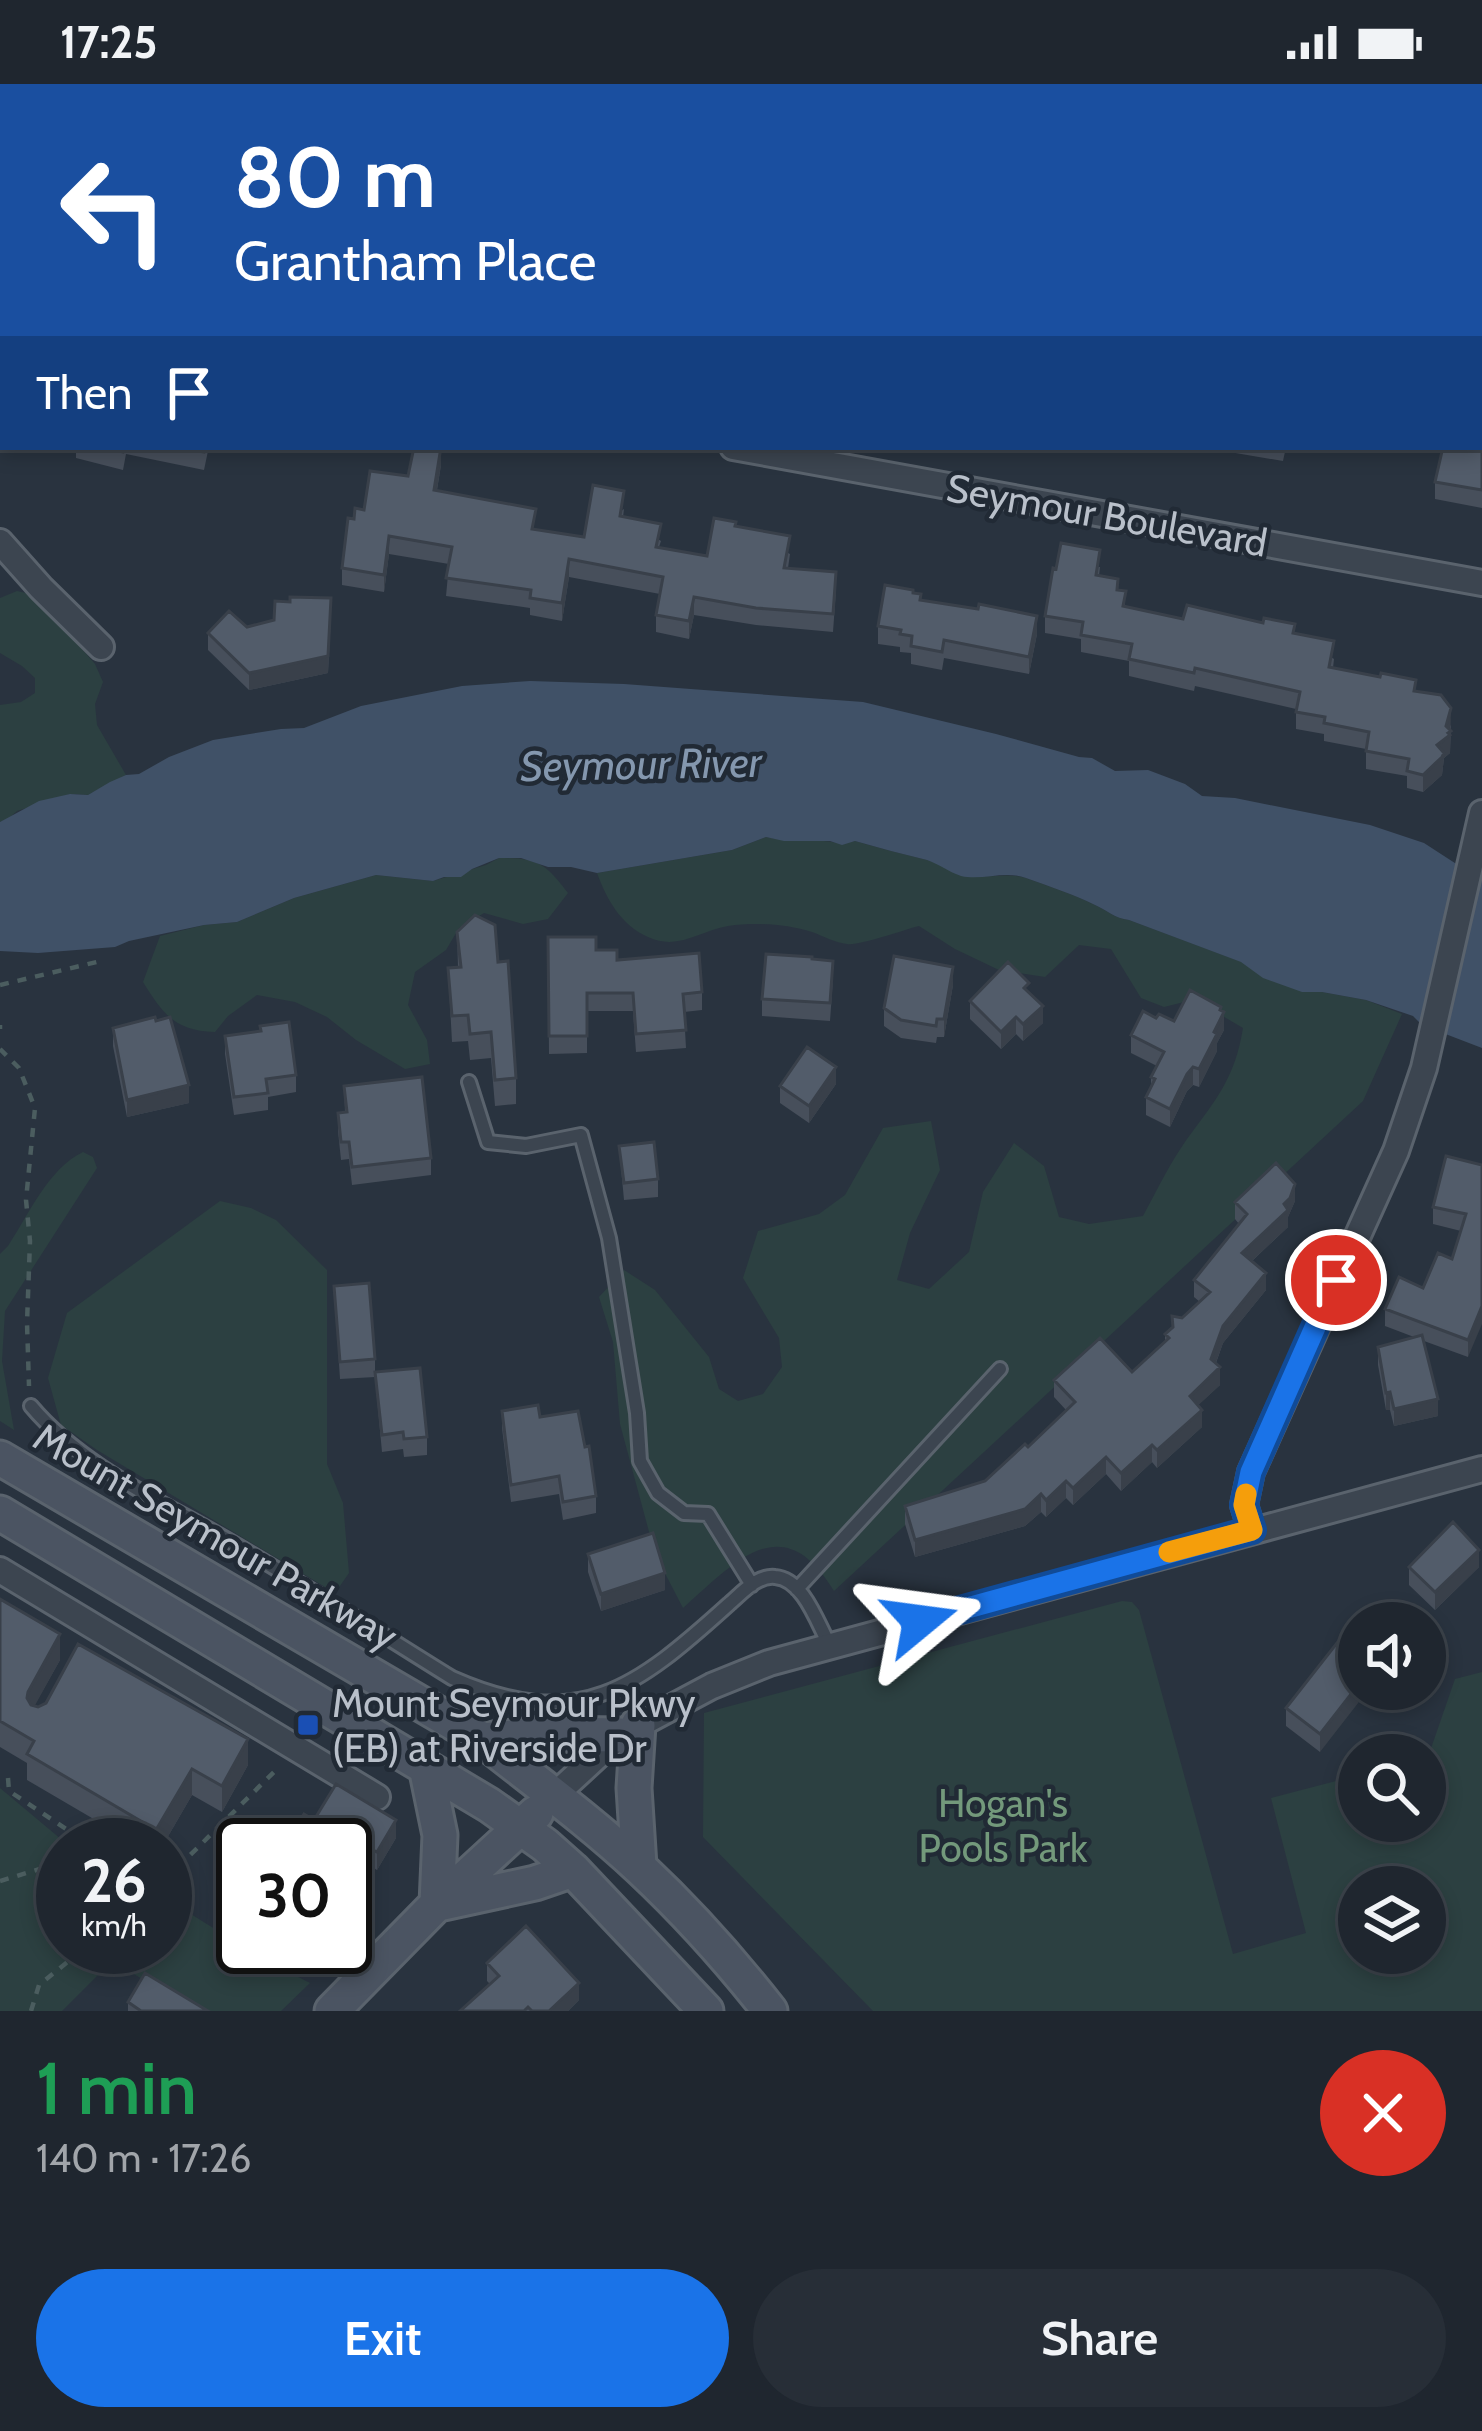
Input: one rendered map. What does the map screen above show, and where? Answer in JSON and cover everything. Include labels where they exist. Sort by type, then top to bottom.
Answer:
[{"type":"main road","name":"Mount Seymour Parkway","points":[[0,1458],[483,1740],[638,1866],[715,1944],[770,2011]]},
{"type":"main road","points":[[0,1513],[489,1805],[573,1870],[706,2011]]},
{"type":"main road","points":[[483,1740],[629,1730],[638,1866]]},
{"type":"main road","points":[[426,1767],[440,1835],[437,1904]]},
{"type":"main road","points":[[332,2011],[437,1904],[555,1795]]},
{"type":"main road","points":[[437,1904],[573,1870]]},
{"type":"street","name":"Seymour Boulevard","points":[[750,450],[1482,583]]},
{"type":"street","points":[[0,542],[101,646]]},
{"type":"street","points":[[1252,1530],[1244,1505],[1251,1472],[1396,1151],[1429,1051],[1480,820]]},
{"type":"street","points":[[555,1795],[629,1730],[712,1686],[825,1636],[1482,1469]]},
{"type":"street","points":[[0,1570],[84,1635],[377,1797]]},
{"type":"lane","points":[[469,1082],[488,1142],[526,1146],[581,1135],[609,1238],[637,1413],[640,1461],[658,1493],[684,1513],[708,1514],[752,1585],[776,1577],[797,1589],[825,1636]]},
{"type":"lane","points":[[797,1589],[1000,1369]]},
{"type":"lane","name":"Mount Seymour Parkway","points":[[31,1406],[52,1430],[92,1460],[452,1678],[518,1702],[576,1702],[632,1680],[669,1658],[752,1585]]},
{"type":"path","points":[[0,986],[105,960]]},
{"type":"path","points":[[0,1049],[20,1068],[34,1108],[26,1199],[31,1406]]},
{"type":"path","points":[[192,1853],[296,1750]]},
{"type":"path","points":[[8,1778],[9,1791],[50,1818]]},
{"type":"path","points":[[0,1881],[36,1870]]},
{"type":"path","points":[[31,2011],[39,1985],[53,1974]]},
{"type":"green space","points":[[17,591],[35,595],[47,613],[72,630],[95,664],[103,682],[95,704],[97,725],[126,775],[88,795],[70,794],[17,811],[0,822],[0,705],[21,702],[35,693],[35,678],[0,653],[0,598]]},
{"type":"green space","points":[[766,837],[855,841],[964,874],[1026,878],[1119,918],[1322,992],[1366,1000],[1402,1014],[1363,1101],[834,1591],[815,1565],[796,1551],[778,1547],[741,1560],[683,1608],[655,1554],[620,1424],[613,1342],[599,1297],[624,1270],[655,1290],[709,1357],[719,1389],[738,1401],[763,1394],[782,1367],[779,1338],[743,1278],[758,1231],[819,1214],[845,1195],[883,1128],[931,1121],[940,1170],[910,1233],[897,1280],[929,1289],[969,1252],[983,1192],[1014,1143],[1044,1166],[1059,1217],[1089,1224],[1143,1216],[1175,1158],[1223,1088],[1243,1028],[1188,1001],[1164,1007],[1141,998],[1111,949],[1079,945],[1045,977],[999,970],[919,926],[853,944],[802,929],[760,924],[659,941],[623,919],[597,873],[732,850]]},
{"type":"green space","points":[[499,858],[540,864],[568,893],[548,919],[523,924],[484,913],[459,928],[446,950],[415,972],[408,1005],[427,1040],[430,1064],[405,1069],[327,1017],[295,1002],[257,995],[215,1032],[190,1028],[164,1012],[143,982],[160,936],[237,922],[294,898],[376,875],[433,881]]},
{"type":"green space","points":[[83,1152],[93,1157],[97,1168],[5,1311],[2,1361],[14,1430],[0,1421],[0,1254],[49,1181]]},
{"type":"green space","points":[[220,1201],[276,1220],[327,1270],[327,1464],[343,1503],[349,1573],[335,1593],[61,1425],[48,1378],[67,1313]]},
{"type":"green space","name":"Hogan's Pools Park","points":[[1132,1602],[1139,1610],[1233,1954],[1306,1933],[1271,1798],[1338,1780],[1338,1842],[1446,1842],[1446,1734],[1436,1734],[1455,1679],[1482,1672],[1482,2011],[873,2011],[703,1837],[704,1713]]},
{"type":"green space","points":[[0,1788],[36,1818],[36,1974],[99,1974],[62,2011],[0,2011]]},
{"type":"green space","points":[[192,1915],[216,1930],[216,1974],[292,1974],[310,1983],[281,2011],[196,2011],[134,1974],[192,1974]]},
{"type":"water","name":"Seymour River","points":[[530,681],[863,702],[1092,758],[1115,771],[1148,770],[1202,796],[1235,798],[1370,825],[1424,843],[1461,867],[1482,873],[1482,1048],[1366,1000],[1302,992],[1263,978],[1241,962],[1026,878],[961,876],[927,860],[855,841],[842,845],[766,837],[732,850],[597,873],[499,858],[461,877],[433,881],[376,875],[294,898],[237,922],[204,925],[115,947],[0,951],[0,822],[39,801],[88,795],[213,740],[304,728],[361,706],[462,686]]},
{"type":"building","points":[[413,450],[441,450],[434,490],[536,509],[532,529],[584,537],[593,485],[624,491],[620,516],[661,524],[656,547],[707,556],[714,518],[790,536],[784,568],[836,572],[833,614],[694,597],[689,621],[656,615],[663,577],[569,559],[562,603],[530,598],[531,590],[446,578],[452,547],[389,536],[384,575],[342,568],[348,518],[354,519],[355,508],[364,510],[370,471],[408,476]]},
{"type":"building","points":[[1442,450],[1482,450],[1482,490],[1435,482]]},
{"type":"building","points":[[1061,543],[1100,550],[1096,575],[1118,579],[1117,590],[1126,591],[1123,606],[1183,619],[1187,605],[1263,623],[1264,618],[1295,624],[1293,633],[1334,641],[1329,667],[1416,680],[1414,691],[1441,695],[1451,708],[1446,726],[1450,735],[1437,745],[1442,757],[1423,775],[1407,771],[1409,759],[1366,751],[1369,732],[1296,712],[1300,692],[1195,668],[1194,673],[1129,659],[1132,644],[1081,635],[1083,622],[1045,616]]},
{"type":"building","points":[[885,585],[913,590],[921,594],[920,600],[978,609],[979,604],[1037,616],[1029,657],[944,640],[942,652],[911,646],[912,636],[878,626]]},
{"type":"building","points":[[290,597],[331,598],[328,656],[249,673],[208,633],[229,611],[247,627],[274,620],[275,601],[290,602]]},
{"type":"building","points":[[475,915],[495,925],[498,962],[508,961],[516,1078],[495,1080],[491,1032],[470,1034],[468,1015],[452,1016],[448,968],[461,967],[457,932]]},
{"type":"building","points":[[548,937],[596,937],[596,950],[617,950],[617,960],[699,953],[702,992],[683,994],[686,1030],[636,1034],[633,993],[587,993],[587,1036],[549,1036]]},
{"type":"building","points":[[766,954],[833,961],[830,1003],[762,999]]},
{"type":"building","points":[[894,956],[953,967],[944,1019],[937,1019],[936,1026],[901,1020],[884,1008]]},
{"type":"building","points":[[1008,962],[1029,983],[1024,988],[1043,1006],[1023,1024],[1016,1017],[1001,1032],[970,1001]]},
{"type":"building","points":[[1190,990],[1224,1012],[1199,1069],[1193,1067],[1187,1074],[1170,1109],[1146,1097],[1164,1052],[1131,1035],[1143,1011],[1174,1021]]},
{"type":"building","points":[[155,1017],[156,1021],[170,1017],[189,1085],[127,1100],[113,1028]]},
{"type":"building","points":[[289,1022],[296,1075],[266,1079],[268,1093],[234,1097],[225,1036]]},
{"type":"building","points":[[807,1047],[836,1067],[809,1106],[780,1086]]},
{"type":"building","points":[[422,1077],[431,1158],[352,1167],[349,1142],[341,1142],[338,1113],[347,1112],[344,1086]]},
{"type":"building","points":[[654,1142],[658,1179],[624,1183],[619,1146]]},
{"type":"building","points":[[1446,1156],[1482,1165],[1482,1306],[1468,1340],[1385,1309],[1399,1277],[1423,1288],[1438,1253],[1452,1259],[1466,1214],[1433,1207]]},
{"type":"building","points":[[1276,1163],[1295,1184],[1284,1204],[1288,1210],[1242,1253],[1266,1273],[1223,1326],[1211,1359],[1220,1367],[1190,1396],[1202,1410],[1157,1450],[1152,1445],[1121,1473],[1106,1457],[1073,1488],[1066,1481],[1046,1500],[1041,1494],[1025,1509],[915,1540],[905,1506],[985,1481],[1025,1444],[1028,1447],[1075,1402],[1054,1380],[1100,1338],[1132,1372],[1169,1338],[1165,1334],[1173,1327],[1172,1316],[1182,1318],[1210,1292],[1194,1280],[1247,1214],[1235,1202]]},
{"type":"building","points":[[369,1283],[375,1359],[340,1362],[334,1286]]},
{"type":"building","points":[[1422,1335],[1438,1399],[1394,1409],[1390,1392],[1386,1393],[1378,1347]]},
{"type":"building","points":[[420,1368],[427,1437],[404,1439],[403,1432],[382,1435],[375,1372]]},
{"type":"building","points":[[538,1405],[540,1417],[578,1411],[596,1496],[563,1502],[559,1476],[511,1485],[502,1411]]},
{"type":"building","points":[[1453,1522],[1479,1550],[1435,1592],[1409,1567]]},
{"type":"building","points":[[653,1533],[665,1573],[601,1594],[588,1554]]},
{"type":"building","points":[[0,1599],[60,1634],[28,1692],[31,1705],[46,1703],[78,1644],[248,1739],[222,1786],[192,1769],[163,1818],[136,1818],[27,1754],[34,1741],[0,1721]]},
{"type":"building","points":[[1338,1642],[1339,1710],[1320,1734],[1286,1708]]},
{"type":"building","points":[[336,1784],[396,1820],[377,1852],[372,1850],[372,1818],[315,1818]]},
{"type":"building","points":[[526,1926],[579,1983],[549,2011],[528,2007],[524,2011],[460,2011],[499,1976],[487,1963]]},
{"type":"building","points":[[147,1974],[208,2011],[141,2011],[128,2002]]},
{"type":"slow traffic","points":[[1169,1552],[1252,1530],[1244,1505],[1246,1494]]},
{"type":"place","name":"Mount Seymour Pkwy (EB) at Riverside Dr","points":[[308,1725]]},
{"type":"route","points":[[920,1621],[1252,1530],[1244,1505],[1251,1472],[1336,1280]]}]
